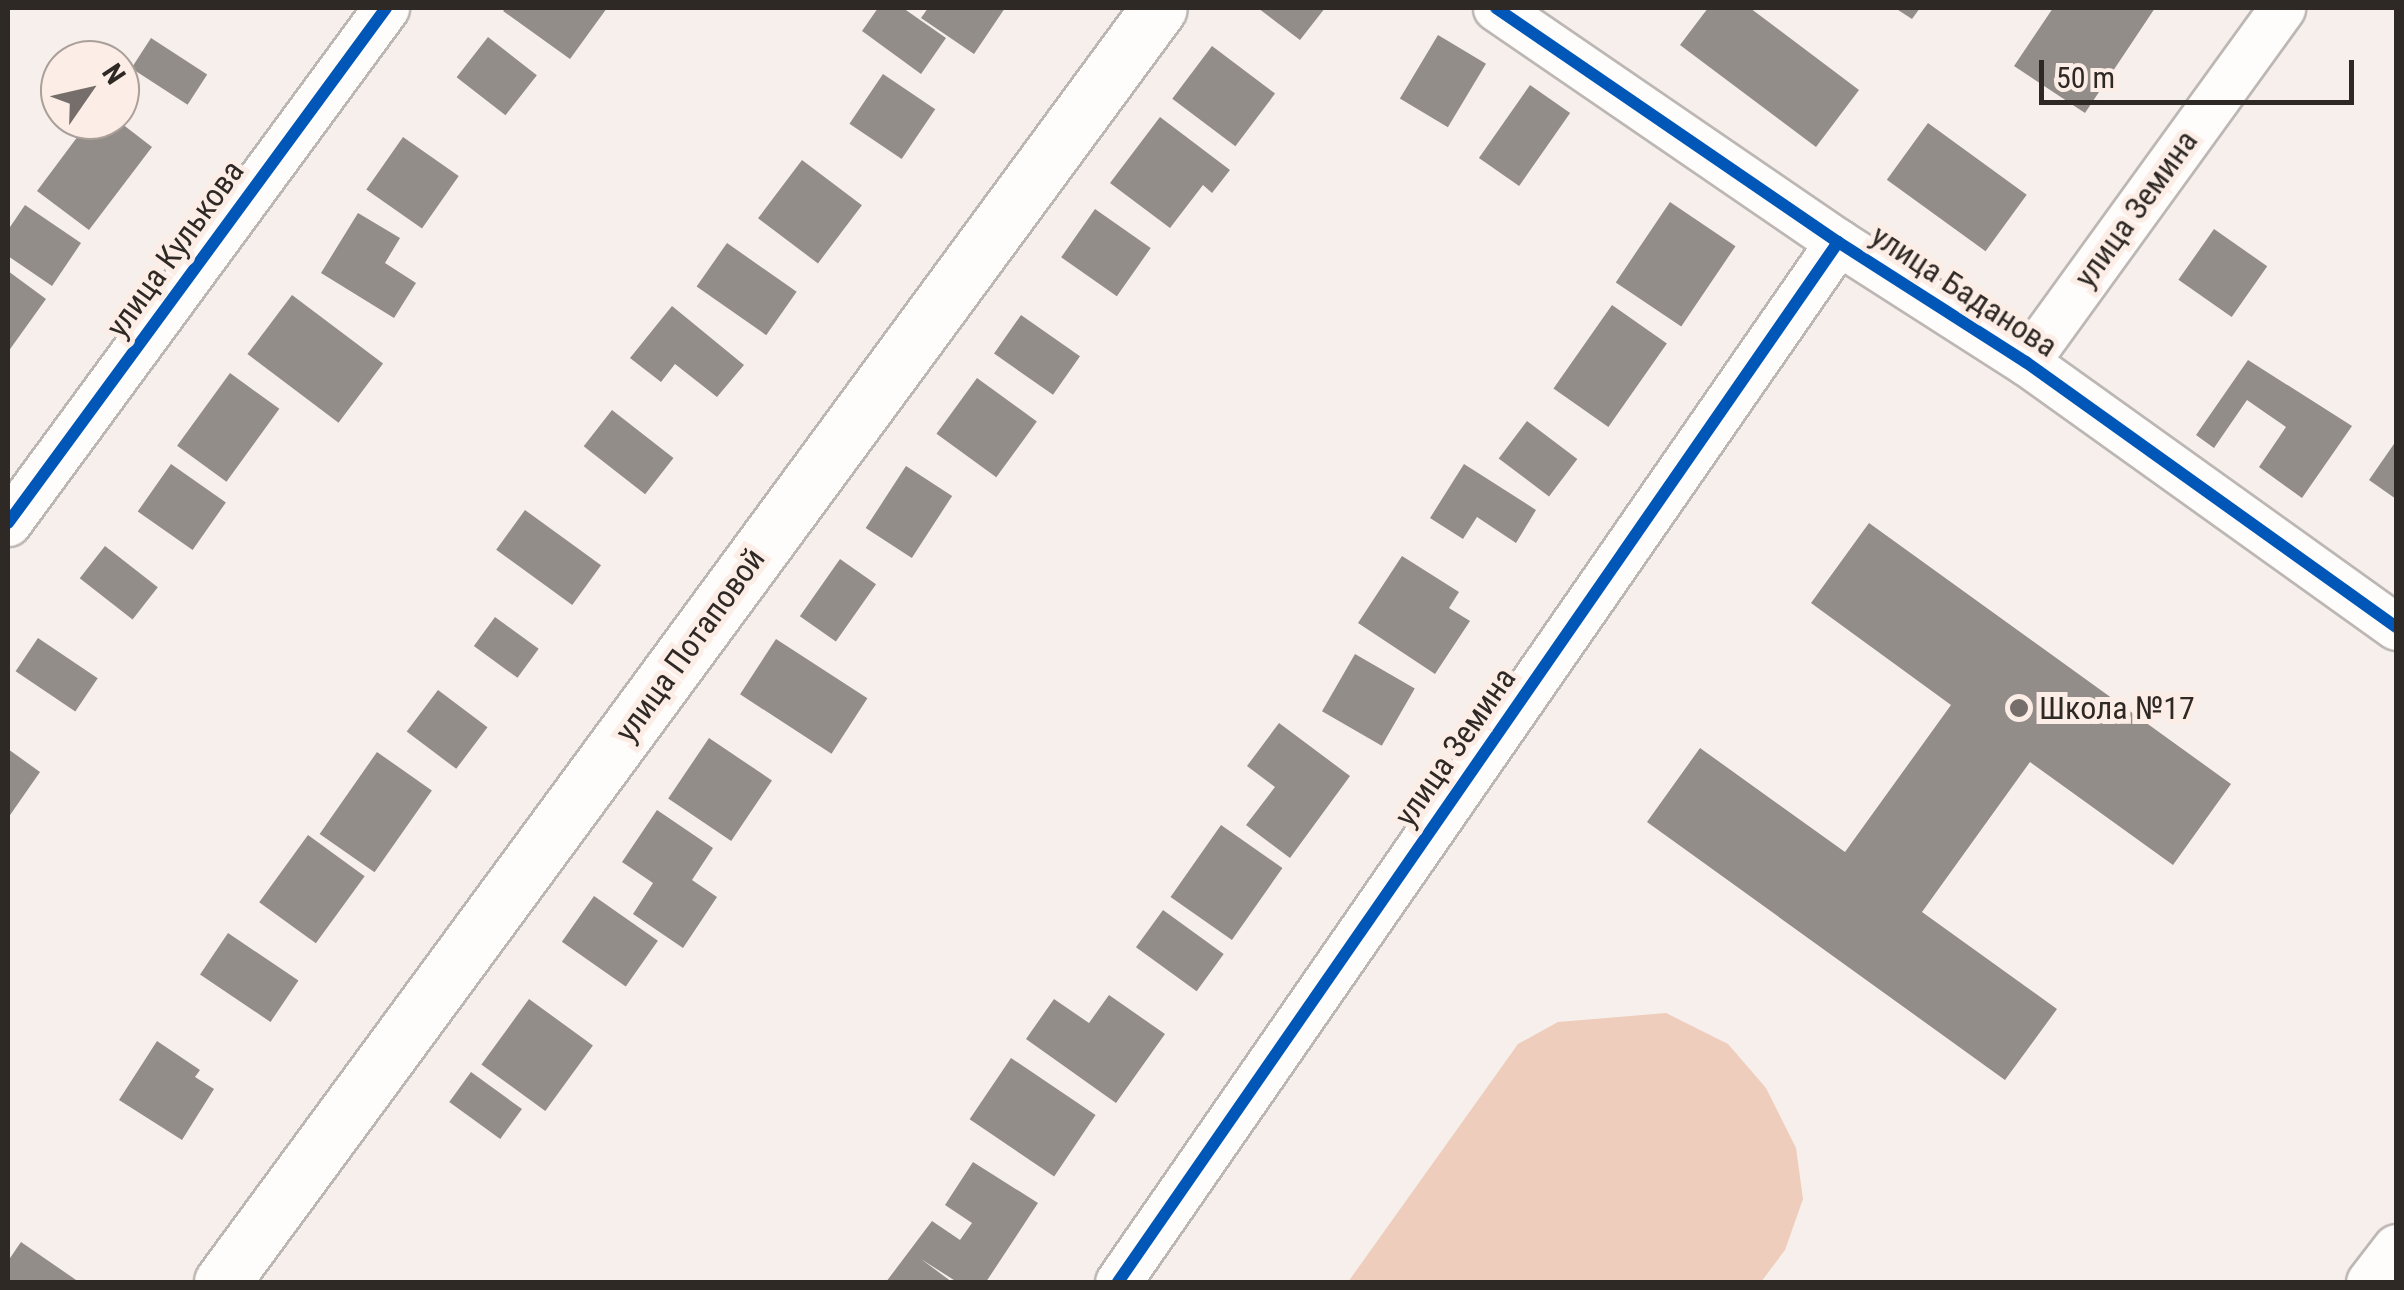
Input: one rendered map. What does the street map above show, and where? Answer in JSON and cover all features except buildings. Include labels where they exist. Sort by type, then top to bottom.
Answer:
[{"type":"main road","name":"улица Потаповой","points":[[222,1282],[1159,8]]},
{"type":"street","name":"улица Кулькова","points":[[8,522],[386,8]]},
{"type":"street","name":"улица Баданова","points":[[1496,8],[1838,242],[2026,362],[2396,627]]},
{"type":"street","name":"улица Земина","points":[[2026,362],[2282,8]]},
{"type":"street","name":"улица Земина","points":[[1118,1282],[1838,242]]},
{"type":"street","points":[[2369,1282],[2396,1247]]},
{"type":"shaded area","points":[[1666,1013],[1728,1044],[1766,1088],[1796,1148],[1803,1199],[1785,1250],[1761,1282],[1348,1282],[1518,1044],[1558,1022]]},
{"type":"cycle path","points":[[8,523],[386,8]]},
{"type":"cycle path","points":[[1496,8],[1838,242],[2026,362],[2396,627]]},
{"type":"cycle path","points":[[1118,1282],[1838,242]]},
{"type":"place","name":"Школа №17","points":[[2019,708]]}]
